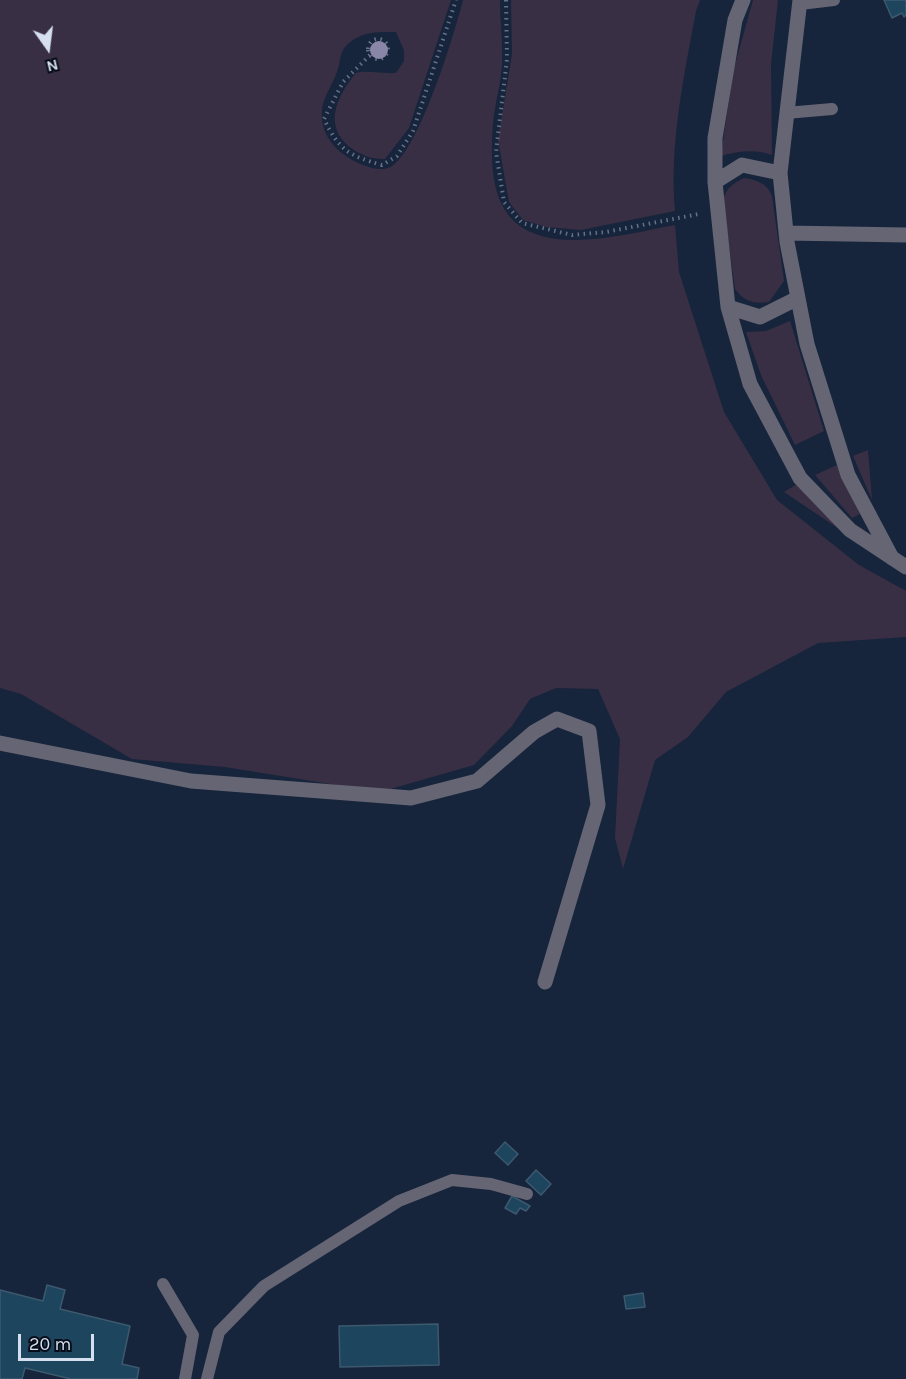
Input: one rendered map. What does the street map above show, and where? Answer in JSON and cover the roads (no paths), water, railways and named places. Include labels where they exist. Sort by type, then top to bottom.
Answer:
[{"type":"street","points":[[743,0],[735,20],[715,138],[715,182],[728,307],[750,384],[800,478],[850,530],[900,564]]},
{"type":"street","points":[[800,2],[780,173],[786,233],[807,344],[848,475],[900,564]]},
{"type":"street","points":[[715,182],[742,165],[780,173]]},
{"type":"street","points":[[786,233],[906,235]]},
{"type":"street","points":[[728,307],[760,317],[798,298]]},
{"type":"street","points":[[0,743],[191,781],[411,798],[477,781],[534,732],[557,719],[589,731],[598,805],[545,982]]},
{"type":"lane","points":[[800,2],[834,0]]},
{"type":"lane","points":[[786,112],[832,109]]},
{"type":"lane","points":[[207,1379],[219,1332],[264,1286],[399,1201],[452,1180],[491,1184],[528,1194]]},
{"type":"lane","points":[[163,1284],[193,1335],[185,1379]]}]
